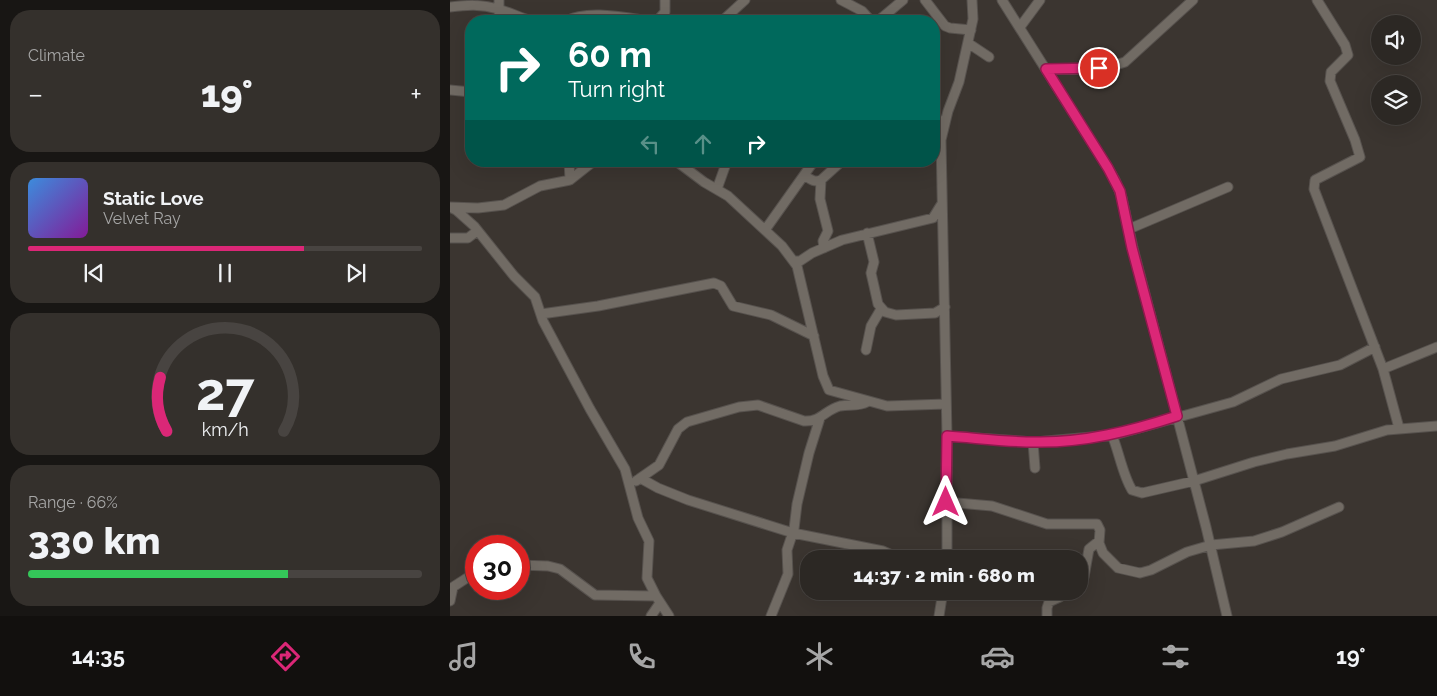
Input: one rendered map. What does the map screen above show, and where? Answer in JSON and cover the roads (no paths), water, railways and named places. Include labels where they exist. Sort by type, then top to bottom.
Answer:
[{"type":"street","points":[[662,15],[665,12],[665,0]]},
{"type":"street","points":[[729,15],[745,0]]},
{"type":"street","points":[[841,0],[862,11],[866,15]]},
{"type":"street","points":[[885,15],[903,0]]},
{"type":"street","points":[[925,0],[937,15]]},
{"type":"street","points":[[940,135],[959,82],[973,19],[972,0]]},
{"type":"street","points":[[1002,0],[1115,180],[1122,198],[1211,545],[1227,616]]},
{"type":"street","points":[[1046,69],[1112,67],[1125,62],[1194,0]]},
{"type":"street","points":[[1317,0],[1345,45],[1348,55],[1331,72],[1330,81],[1356,140],[1360,157],[1314,180],[1314,189],[1383,369],[1399,428]]},
{"type":"street","points":[[1020,27],[1037,2]]},
{"type":"street","points":[[450,7],[473,4],[499,4],[520,15]]},
{"type":"street","points":[[940,20],[945,26],[950,28],[971,30]]},
{"type":"street","points":[[968,44],[989,57]]},
{"type":"street","points":[[450,90],[465,91]]},
{"type":"street","points":[[940,121],[944,124]]},
{"type":"street","points":[[569,167],[570,180]]},
{"type":"street","points":[[450,207],[478,208],[504,205],[540,186],[570,180],[586,167]]},
{"type":"street","points":[[684,167],[704,182],[717,188],[782,246],[794,261],[797,266],[827,388],[867,402],[887,406],[946,404]]},
{"type":"street","points":[[717,188],[725,167]]},
{"type":"street","points":[[765,230],[810,167]]},
{"type":"street","points":[[804,175],[813,181],[821,180],[835,167]]},
{"type":"street","points":[[940,167],[945,306],[947,550]]},
{"type":"street","points":[[821,180],[820,199],[828,231],[823,241],[824,248]]},
{"type":"street","points":[[1129,229],[1228,187]]},
{"type":"street","points":[[794,261],[804,259],[812,253],[842,240],[933,218],[942,205]]},
{"type":"street","points":[[450,207],[456,210],[477,231],[514,276],[534,295],[541,314],[590,409],[625,468],[638,518],[650,541],[647,578],[658,600],[669,616]]},
{"type":"street","points":[[933,218],[942,224]]},
{"type":"street","points":[[450,238],[468,238],[477,231]]},
{"type":"street","points":[[867,233],[874,262],[872,277],[878,304],[881,309],[896,316],[935,313],[945,306]]},
{"type":"street","points":[[541,314],[598,306],[714,283],[721,286],[733,306],[775,317],[814,336]]},
{"type":"street","points":[[866,350],[870,326],[881,309]]},
{"type":"street","points":[[935,313],[945,322]]},
{"type":"street","points":[[1383,369],[1437,347]]},
{"type":"street","points":[[947,436],[1051,442],[1112,435],[1233,402],[1281,379],[1340,365],[1375,348]]},
{"type":"street","points":[[630,485],[659,465],[678,429],[687,422],[749,405],[764,406],[804,421],[815,420],[835,408],[860,405],[867,402]]},
{"type":"street","points":[[771,616],[788,574],[788,550],[793,533],[797,504],[820,418]]},
{"type":"street","points":[[1112,435],[1128,483],[1132,490],[1142,493],[1194,481],[1254,462],[1335,446],[1376,432],[1399,428],[1437,426]]},
{"type":"street","points":[[1033,442],[1035,468]]},
{"type":"street","points":[[640,478],[675,495],[793,533],[883,550]]},
{"type":"street","points":[[946,502],[992,506],[1047,524],[1097,524],[1100,530],[1099,541],[1103,553],[1116,567],[1140,573],[1151,570],[1186,552],[1211,545],[1238,544],[1254,541],[1282,532],[1339,507]]},
{"type":"street","points":[[1088,554],[1089,548],[1099,541]]},
{"type":"street","points":[[530,565],[548,566],[560,569],[595,595],[658,600]]},
{"type":"street","points":[[450,601],[452,588],[465,579]]},
{"type":"street","points":[[652,616],[658,600]]},
{"type":"street","points":[[939,616],[942,600]]},
{"type":"street","points":[[1047,616],[1049,602],[1053,600]]}]
